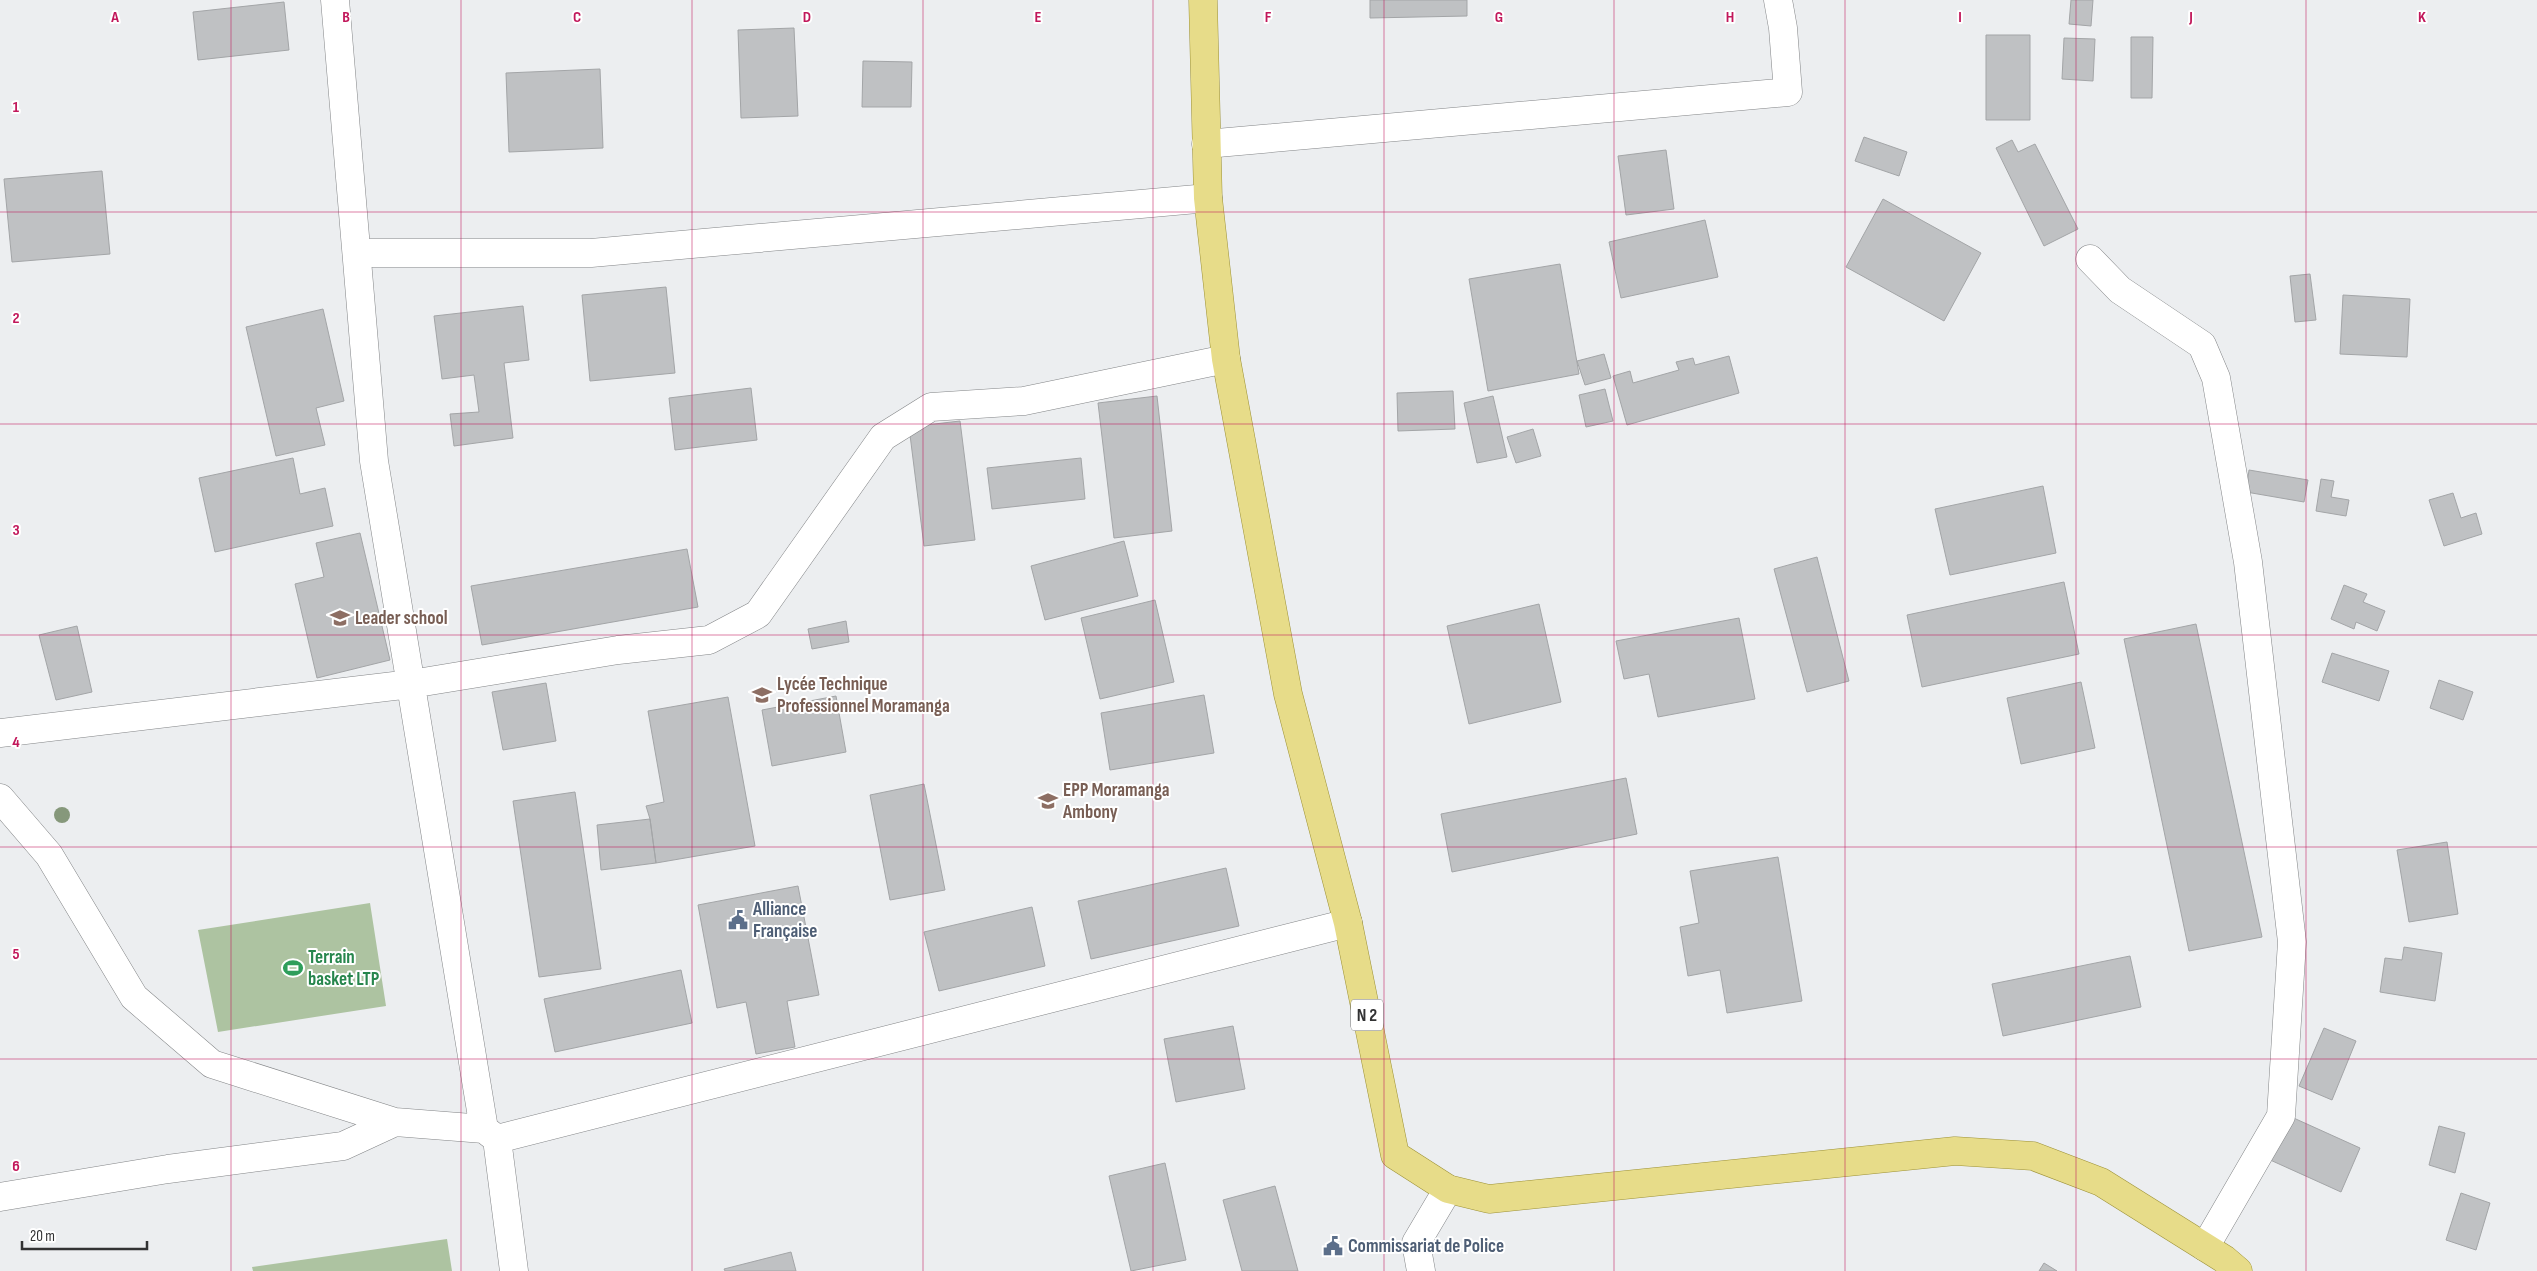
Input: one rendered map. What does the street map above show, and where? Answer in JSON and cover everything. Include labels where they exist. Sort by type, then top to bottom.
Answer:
[{"type":"main road","name":"N 2","points":[[1203,0],[1208,198],[1226,359],[1288,694],[1348,923],[1395,1155],[1448,1189],[1488,1199],[1955,1151],[2033,1156],[2101,1182],[2206,1247],[2238,1271]]},
{"type":"street","points":[[336,0],[374,461],[410,684],[514,1271]]},
{"type":"street","points":[[1206,144],[1788,92],[1783,28],[1778,0]]},
{"type":"street","points":[[357,253],[591,253],[1208,198]]},
{"type":"street","points":[[2090,260],[2120,290],[2202,346],[2216,378],[2248,562],[2292,942],[2281,1116],[2206,1247]]},
{"type":"street","points":[[0,733],[410,684],[618,650],[709,640],[758,614],[883,437],[931,407],[1024,401],[1226,359]]},
{"type":"street","points":[[0,798],[49,855],[134,997],[212,1064],[394,1122],[490,1134],[1348,923]]},
{"type":"street","points":[[0,1197],[168,1169],[343,1146],[394,1122]]},
{"type":"street","points":[[1421,1271],[1416,1243],[1448,1189]]},
{"type":"green space","name":"Terrain basket LTP","points":[[370,903],[386,1006],[218,1032],[198,930]]},
{"type":"green space","points":[[447,1239],[452,1271],[253,1271],[252,1267]]},
{"type":"building","points":[[1370,0],[1467,0],[1467,16],[1370,18]]},
{"type":"building","points":[[2071,0],[2093,0],[2091,26],[2069,24]]},
{"type":"building","points":[[284,2],[289,50],[198,60],[193,12]]},
{"type":"building","points":[[794,28],[798,116],[741,118],[738,30]]},
{"type":"building","points":[[1986,35],[2030,35],[2030,120],[1986,120]]},
{"type":"building","points":[[2131,37],[2153,37],[2152,98],[2131,98]]},
{"type":"building","points":[[2064,38],[2095,39],[2093,81],[2062,79]]},
{"type":"building","points":[[863,61],[912,62],[911,107],[862,107]]},
{"type":"building","points":[[600,69],[603,148],[509,152],[506,73]]},
{"type":"building","points":[[1864,137],[1907,152],[1899,176],[1855,161]]},
{"type":"building","points":[[2012,140],[2018,152],[2035,144],[2078,229],[2044,246],[1996,148]]},
{"type":"building","points":[[1666,150],[1674,209],[1626,215],[1618,156]]},
{"type":"building","points":[[102,171],[110,254],[12,262],[4,179]]},
{"type":"building","points":[[1883,199],[1981,253],[1944,321],[1846,267]]},
{"type":"building","points":[[1705,220],[1718,277],[1621,298],[1609,242]]},
{"type":"building","points":[[1560,264],[1579,374],[1488,391],[1469,279]]},
{"type":"building","points":[[2310,274],[2316,320],[2295,322],[2290,276]]},
{"type":"building","points":[[666,287],[675,373],[590,381],[582,295]]},
{"type":"building","points":[[2343,295],[2410,299],[2407,357],[2340,354]]},
{"type":"building","points":[[523,306],[529,360],[504,363],[513,438],[454,446],[450,414],[479,412],[474,375],[442,379],[434,316]]},
{"type":"building","points":[[323,309],[344,401],[316,408],[325,445],[276,456],[246,327]]},
{"type":"building","points":[[1604,354],[1611,378],[1585,385],[1577,361]]},
{"type":"building","points":[[1729,356],[1739,393],[1627,425],[1613,376],[1630,371],[1633,383],[1679,370],[1676,362],[1693,358],[1695,365]]},
{"type":"building","points":[[751,388],[757,440],[675,450],[669,398]]},
{"type":"building","points":[[1605,389],[1613,421],[1586,427],[1579,395]]},
{"type":"building","points":[[1453,391],[1455,429],[1398,431],[1397,393]]},
{"type":"building","points":[[1157,396],[1172,531],[1114,538],[1098,403]]},
{"type":"building","points":[[1493,396],[1507,457],[1477,463],[1464,403]]},
{"type":"building","points":[[960,421],[975,540],[924,546],[909,427]]},
{"type":"building","points":[[1533,429],[1541,456],[1516,463],[1507,437]]},
{"type":"building","points":[[293,458],[300,494],[325,488],[333,526],[215,552],[199,478]]},
{"type":"building","points":[[1081,458],[1085,499],[992,509],[987,468]]},
{"type":"building","points":[[2249,470],[2308,480],[2304,502],[2246,492]]},
{"type":"building","points":[[2321,479],[2334,481],[2331,497],[2349,500],[2346,516],[2316,511]]},
{"type":"building","points":[[2043,486],[2056,553],[1950,575],[1935,509]]},
{"type":"building","points":[[2453,493],[2461,518],[2476,513],[2482,534],[2444,546],[2429,500]]},
{"type":"building","points":[[360,533],[390,660],[317,678],[295,584],[324,577],[316,543]]},
{"type":"building","points":[[1124,541],[1138,596],[1045,620],[1031,566]]},
{"type":"building","points":[[687,549],[698,607],[482,645],[471,586]]},
{"type":"building","points":[[1817,557],[1849,681],[1807,692],[1774,569]]},
{"type":"building","points":[[2064,582],[2079,654],[1922,687],[1907,615]]},
{"type":"building","points":[[2344,585],[2367,594],[2363,602],[2385,611],[2377,631],[2356,622],[2354,629],[2331,619]]},
{"type":"building","points":[[1155,600],[1174,682],[1100,699],[1081,618]]},
{"type":"building","points":[[1539,604],[1561,702],[1469,724],[1447,626]]},
{"type":"building","points":[[1739,618],[1755,699],[1658,717],[1649,674],[1624,679],[1616,641]]},
{"type":"building","points":[[846,621],[849,642],[812,649],[808,629]]},
{"type":"building","points":[[2196,624],[2262,937],[2189,951],[2124,639]]},
{"type":"building","points":[[77,626],[92,692],[56,700],[39,635]]},
{"type":"building","points":[[2332,653],[2389,671],[2379,701],[2322,682]]},
{"type":"building","points":[[2439,680],[2473,692],[2463,720],[2430,708]]},
{"type":"building","points":[[2081,682],[2095,748],[2021,764],[2007,698]]},
{"type":"building","points":[[546,683],[556,741],[503,750],[492,692]]},
{"type":"building","points":[[1204,695],[1214,753],[1110,770],[1101,713]]},
{"type":"building","points":[[836,696],[846,752],[772,766],[762,710]]},
{"type":"building","points":[[728,697],[755,846],[656,863],[650,819],[646,806],[664,802],[648,711]]},
{"type":"building","points":[[1626,778],[1637,834],[1452,872],[1441,814]]},
{"type":"building","points":[[924,784],[945,890],[890,900],[870,795]]},
{"type":"building","points":[[575,792],[601,969],[539,977],[513,801]]},
{"type":"building","points":[[650,819],[656,863],[601,870],[597,825]]},
{"type":"building","points":[[2447,842],[2458,914],[2409,922],[2397,850]]},
{"type":"building","points":[[1778,857],[1802,1001],[1727,1013],[1720,970],[1688,976],[1680,927],[1699,923],[1690,871]]},
{"type":"building","points":[[1226,868],[1239,926],[1091,959],[1078,901]]},
{"type":"building","points":[[798,886],[819,995],[787,1001],[795,1047],[756,1054],[746,1002],[717,1008],[698,905]]},
{"type":"building","points":[[1032,907],[1045,966],[939,991],[924,932]]},
{"type":"building","points":[[2404,947],[2442,953],[2435,1001],[2380,992],[2385,958],[2402,960]]},
{"type":"building","points":[[2130,956],[2141,1007],[2003,1036],[1992,984]]},
{"type":"building","points":[[681,970],[692,1023],[555,1052],[544,999]]},
{"type":"building","points":[[1233,1026],[1245,1089],[1176,1102],[1164,1039]]},
{"type":"building","points":[[2324,1028],[2356,1041],[2332,1100],[2299,1086]]},
{"type":"building","points":[[2287,1115],[2360,1148],[2341,1192],[2268,1159]]},
{"type":"building","points":[[2439,1126],[2465,1133],[2455,1173],[2429,1165]]},
{"type":"building","points":[[1165,1163],[1186,1260],[1131,1271],[1109,1176]]},
{"type":"building","points":[[1275,1186],[1298,1271],[1242,1271],[1223,1200]]},
{"type":"building","points":[[2461,1193],[2490,1203],[2476,1250],[2446,1240]]},
{"type":"building","points":[[791,1252],[796,1271],[725,1271],[724,1269]]},
{"type":"building","points":[[2044,1263],[2057,1271],[2039,1271]]},
{"type":"place","name":"Leader school","points":[[340,618]]},
{"type":"place","name":"Lycée Technique Professionnel Moramanga","points":[[762,695]]},
{"type":"place","name":"EPP Moramanga Ambony","points":[[1048,801]]},
{"type":"place","name":"Alliance Française","points":[[738,920]]},
{"type":"place","name":"Terrain basket LTP","points":[[293,968]]},
{"type":"place","name":"Commissariat de Police","points":[[1333,1246]]}]
